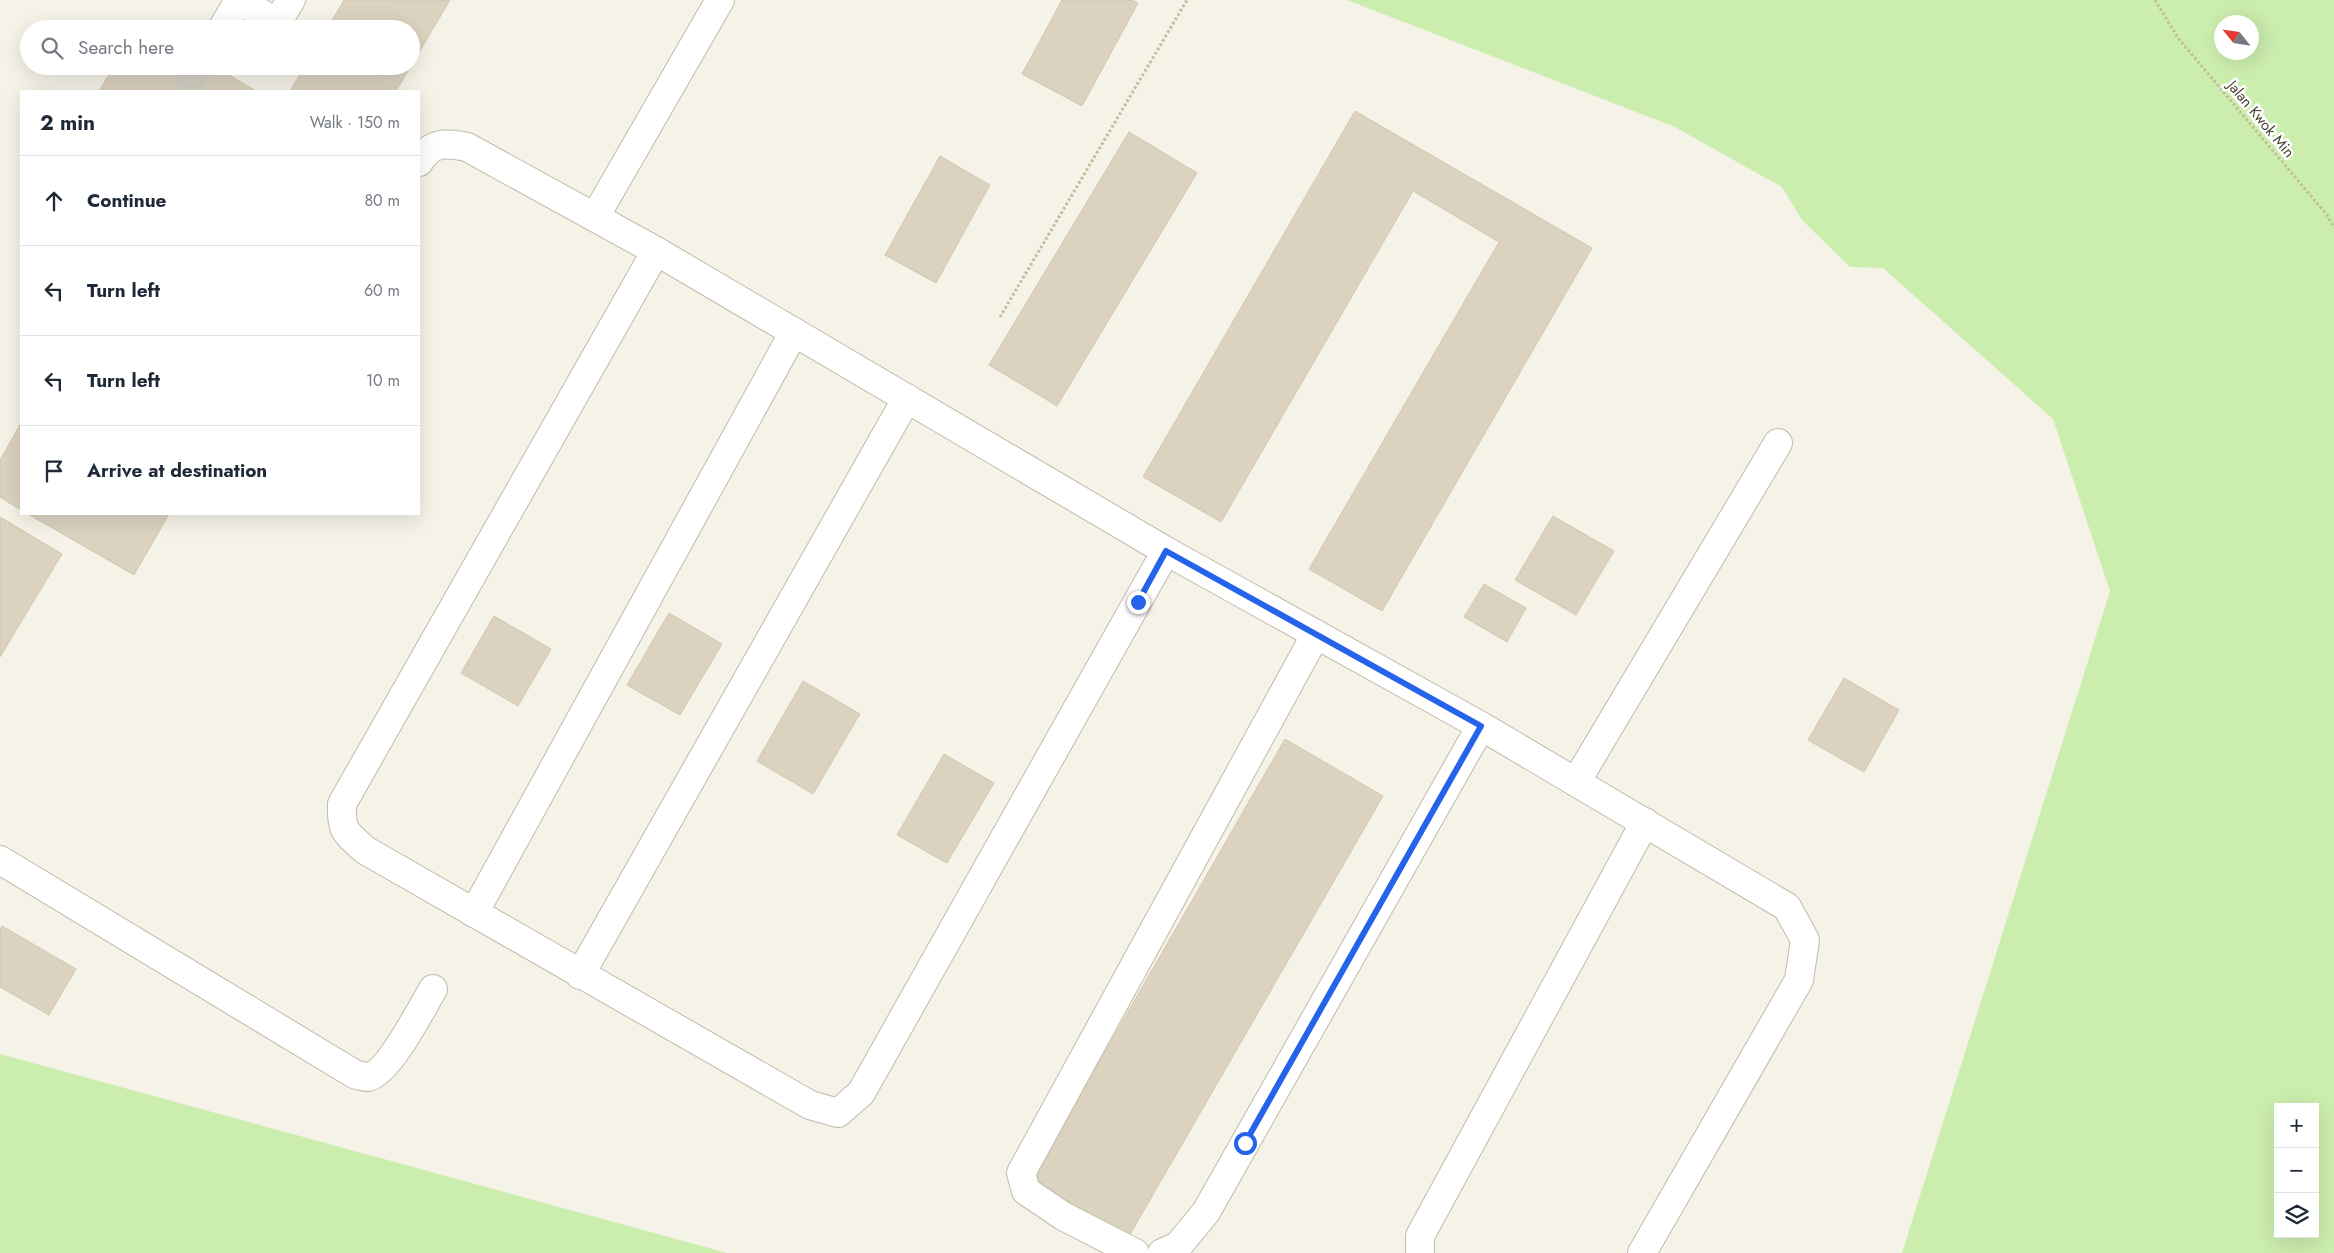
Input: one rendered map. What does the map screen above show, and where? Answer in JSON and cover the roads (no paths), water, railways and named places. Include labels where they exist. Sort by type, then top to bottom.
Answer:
[{"type":"lane","points":[[227,20],[239,0],[267,17],[277,18],[284,13],[290,0]]},
{"type":"lane","points":[[594,217],[720,0]]},
{"type":"lane","points":[[420,161],[431,146],[448,143],[467,148],[594,217],[656,251],[1166,551],[1481,726],[1787,907],[1805,940],[1799,980],[1642,1253]]},
{"type":"lane","points":[[656,251],[342,804],[342,824],[348,835],[365,850],[580,975],[810,1105],[838,1113],[861,1093],[1166,551]]},
{"type":"lane","points":[[474,913],[794,332]]},
{"type":"lane","points":[[580,975],[907,398]]},
{"type":"lane","points":[[1576,782],[1778,443]]},
{"type":"lane","points":[[1135,1253],[1063,1216],[1026,1191],[1021,1173],[1316,634]]},
{"type":"lane","points":[[1162,1253],[1178,1246],[1206,1212],[1481,726]]},
{"type":"lane","points":[[1420,1253],[1420,1236],[1645,822]]},
{"type":"lane","points":[[0,860],[356,1075],[368,1077],[380,1071],[392,1057],[433,989]]},
{"type":"tunnel","points":[[186,90],[195,75]]}]
